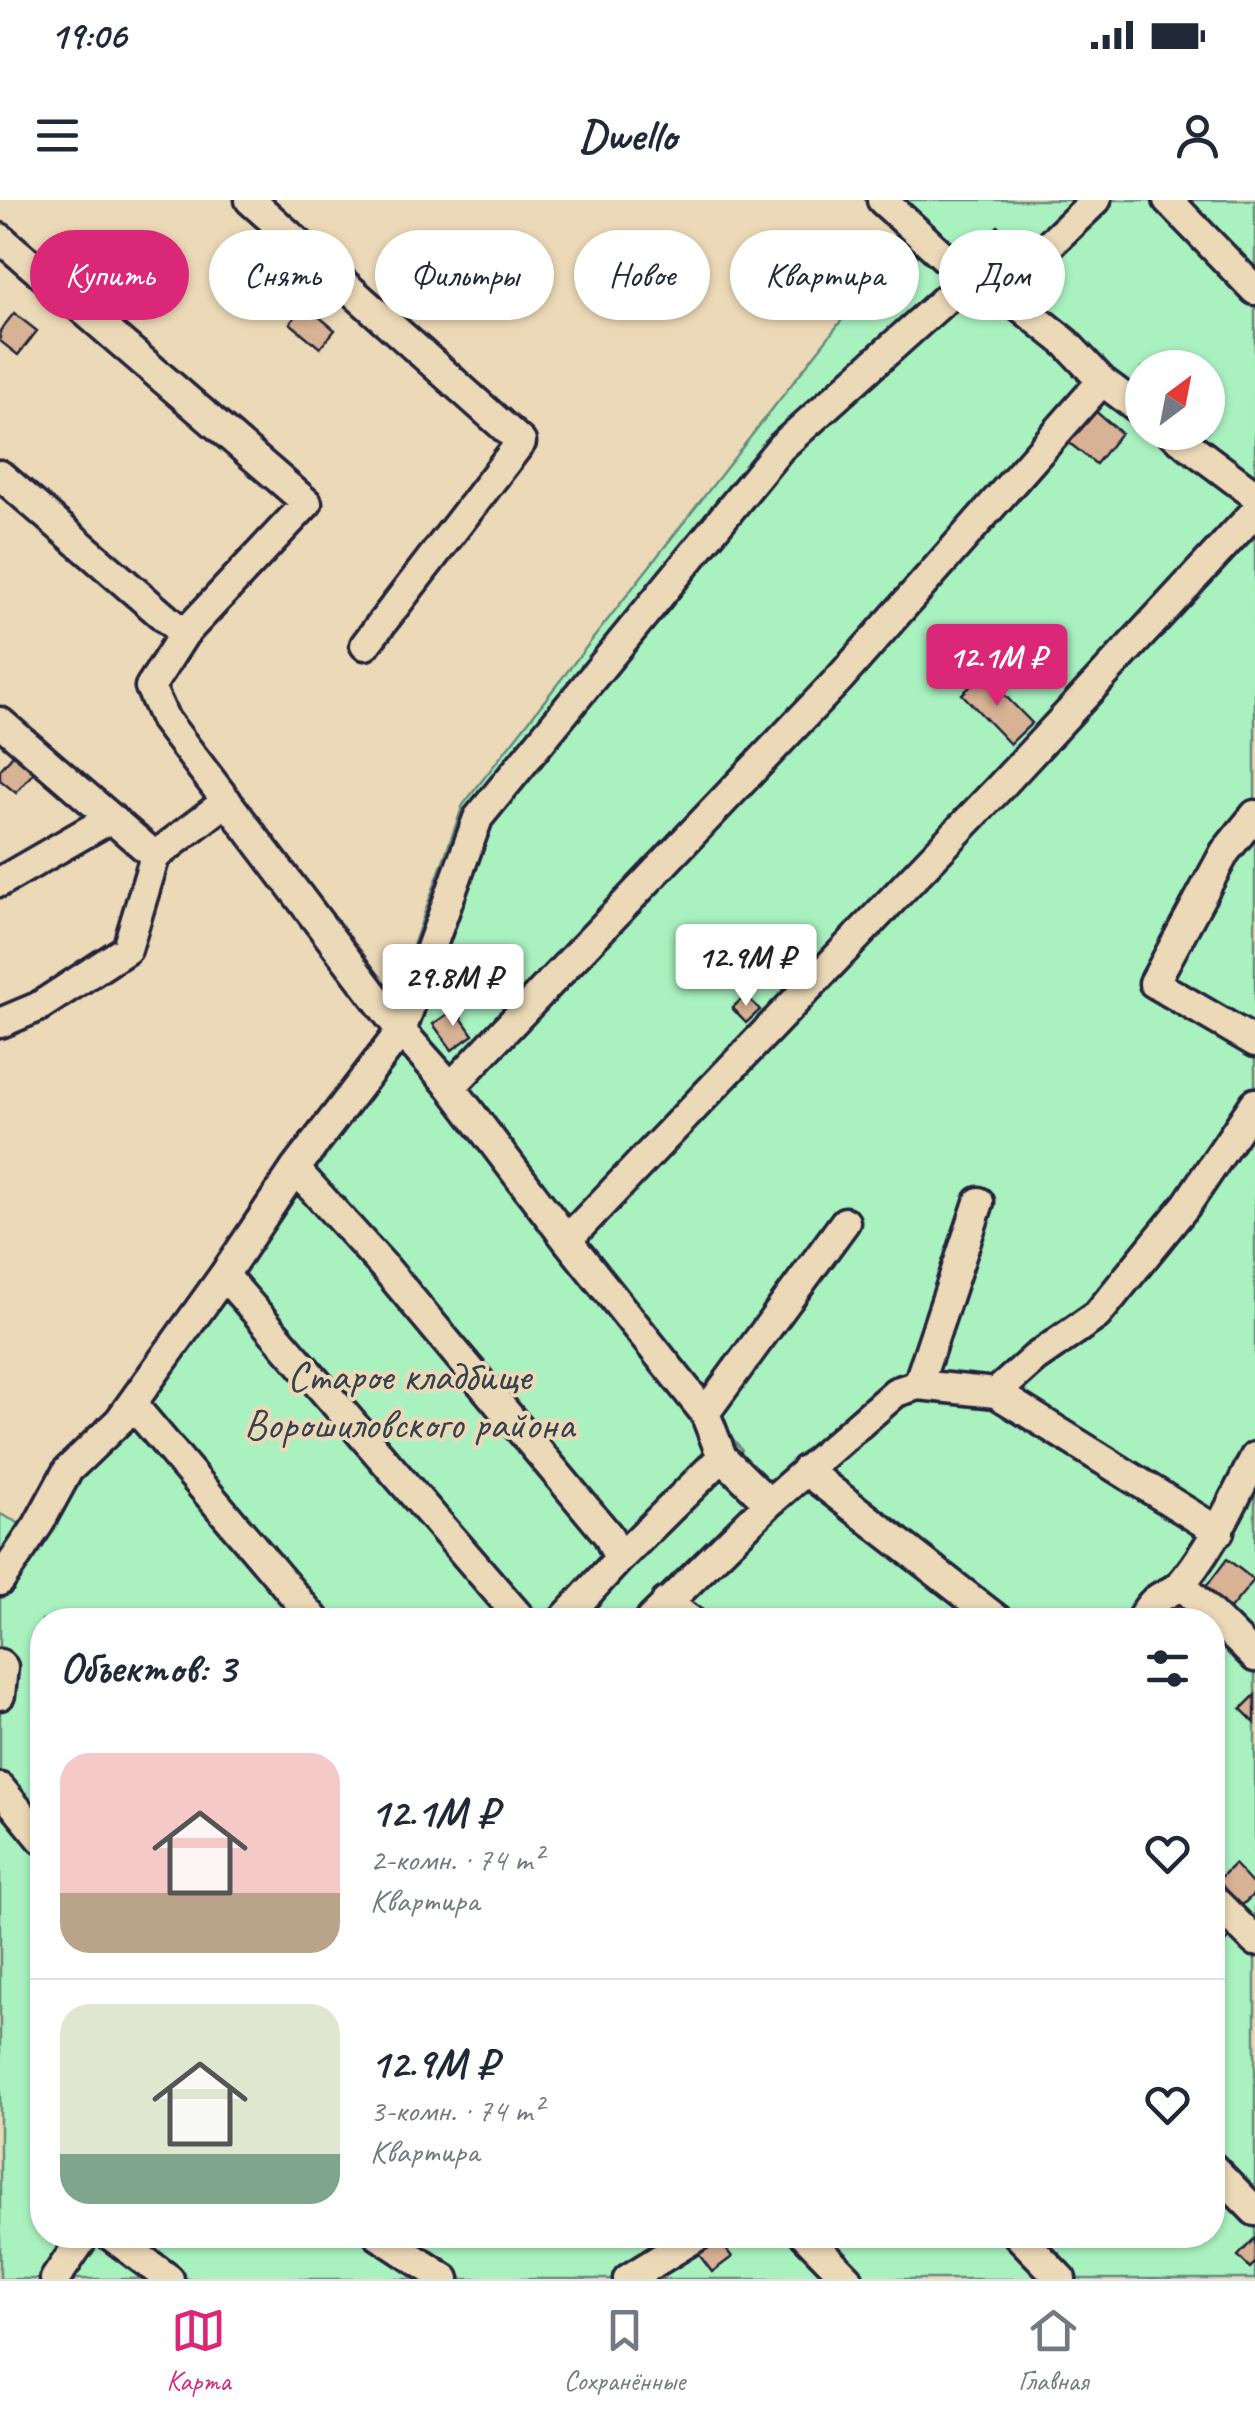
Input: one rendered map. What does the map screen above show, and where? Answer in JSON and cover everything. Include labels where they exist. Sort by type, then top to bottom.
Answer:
[{"type":"street","points":[[250,200],[521,442],[366,645]]},
{"type":"street","points":[[882,200],[939,252]]},
{"type":"street","points":[[1065,230],[1096,200]]},
{"type":"street","points":[[1168,200],[1255,290]]},
{"type":"street","points":[[0,238],[307,502],[184,634],[150,686],[165,720],[401,1031],[450,1087],[705,1413],[722,1457],[768,1503]]},
{"type":"street","points":[[0,1581],[38,1525],[68,1470],[132,1404],[295,1169],[401,1031],[478,818],[782,447],[939,305]]},
{"type":"street","points":[[1037,320],[1125,398]]},
{"type":"street","points":[[450,1087],[840,678],[1102,381]]},
{"type":"street","points":[[1195,450],[1255,495]]},
{"type":"street","points":[[0,475],[184,634]]},
{"type":"street","points":[[567,1240],[1015,771],[1255,512]]},
{"type":"street","points":[[0,722],[155,856]]},
{"type":"street","points":[[0,1023],[38,1007],[127,949],[155,856],[227,801]]},
{"type":"street","points":[[1255,815],[1225,852],[1154,983],[1255,1042]]},
{"type":"street","points":[[0,882],[112,818]]},
{"type":"street","points":[[996,1393],[1036,1358],[1097,1315],[1187,1204],[1255,1103]]},
{"type":"street","points":[[295,1169],[386,1269],[559,1476],[608,1535],[619,1559]]},
{"type":"street","points":[[918,1385],[979,1202]]},
{"type":"street","points":[[705,1413],[844,1222]]},
{"type":"street","points":[[224,1275],[512,1608]]},
{"type":"street","points":[[661,1608],[805,1470],[896,1392],[918,1385],[996,1393],[1219,1532]]},
{"type":"street","points":[[132,1404],[304,1608]]},
{"type":"street","points":[[574,1608],[722,1457]]},
{"type":"street","points":[[1148,1608],[1151,1601],[1182,1584],[1219,1532],[1255,1457]]},
{"type":"street","points":[[805,1470],[983,1608]]},
{"type":"street","points":[[1182,1584],[1206,1608]]},
{"type":"street","points":[[1225,1627],[1255,1657]]},
{"type":"street","points":[[0,1664],[0,1695]]},
{"type":"street","points":[[0,1788],[30,1824]]},
{"type":"street","points":[[1225,1911],[1255,1941]]},
{"type":"street","points":[[1225,2180],[1255,2211]]},
{"type":"street","points":[[55,2279],[75,2248]]},
{"type":"street","points":[[127,2248],[169,2279]]},
{"type":"street","points":[[398,2248],[445,2279]]},
{"type":"street","points":[[630,2278],[678,2248]]},
{"type":"street","points":[[817,2248],[848,2279]]},
{"type":"street","points":[[1031,2248],[1061,2279]]},
{"type":"green space","points":[[866,200],[1255,200],[1255,2279],[66,2279],[86,2248],[1225,2248],[1225,1608],[594,1608],[742,1450],[389,1013],[463,805],[842,320],[919,320],[919,230],[891,230]]},
{"type":"green space","name":"Старое кладбище Ворошиловского района","points":[[401,1035],[701,1418],[714,1455],[571,1608],[30,1608],[30,2248],[76,2248],[55,2279],[0,2279],[0,1514],[37,1532]]},
{"type":"building","points":[[14,313],[37,331],[18,355],[0,341],[0,331]]},
{"type":"building","points":[[323,320],[335,330],[320,348],[290,323]]},
{"type":"building","points":[[1094,410],[1121,433],[1096,464],[1068,442]]},
{"type":"building","points":[[984,674],[1032,723],[1010,744],[962,694]]},
{"type":"building","points":[[19,748],[40,765],[16,793],[0,780],[0,770]]},
{"type":"building","points":[[746,995],[760,1010],[746,1023],[732,1008]]},
{"type":"building","points":[[455,1009],[473,1035],[452,1050],[433,1024]]},
{"type":"building","points":[[1227,1559],[1254,1580],[1225,1615],[1225,1608],[1215,1608],[1200,1595]]},
{"type":"building","points":[[1255,1695],[1255,1723],[1241,1709]]},
{"type":"building","points":[[1234,1864],[1255,1887],[1255,1893],[1237,1910],[1225,1898],[1225,1873]]},
{"type":"building","points":[[1255,2238],[1255,2263],[1250,2268],[1238,2256]]},
{"type":"building","points":[[694,2248],[725,2248],[732,2257],[712,2272]]}]
